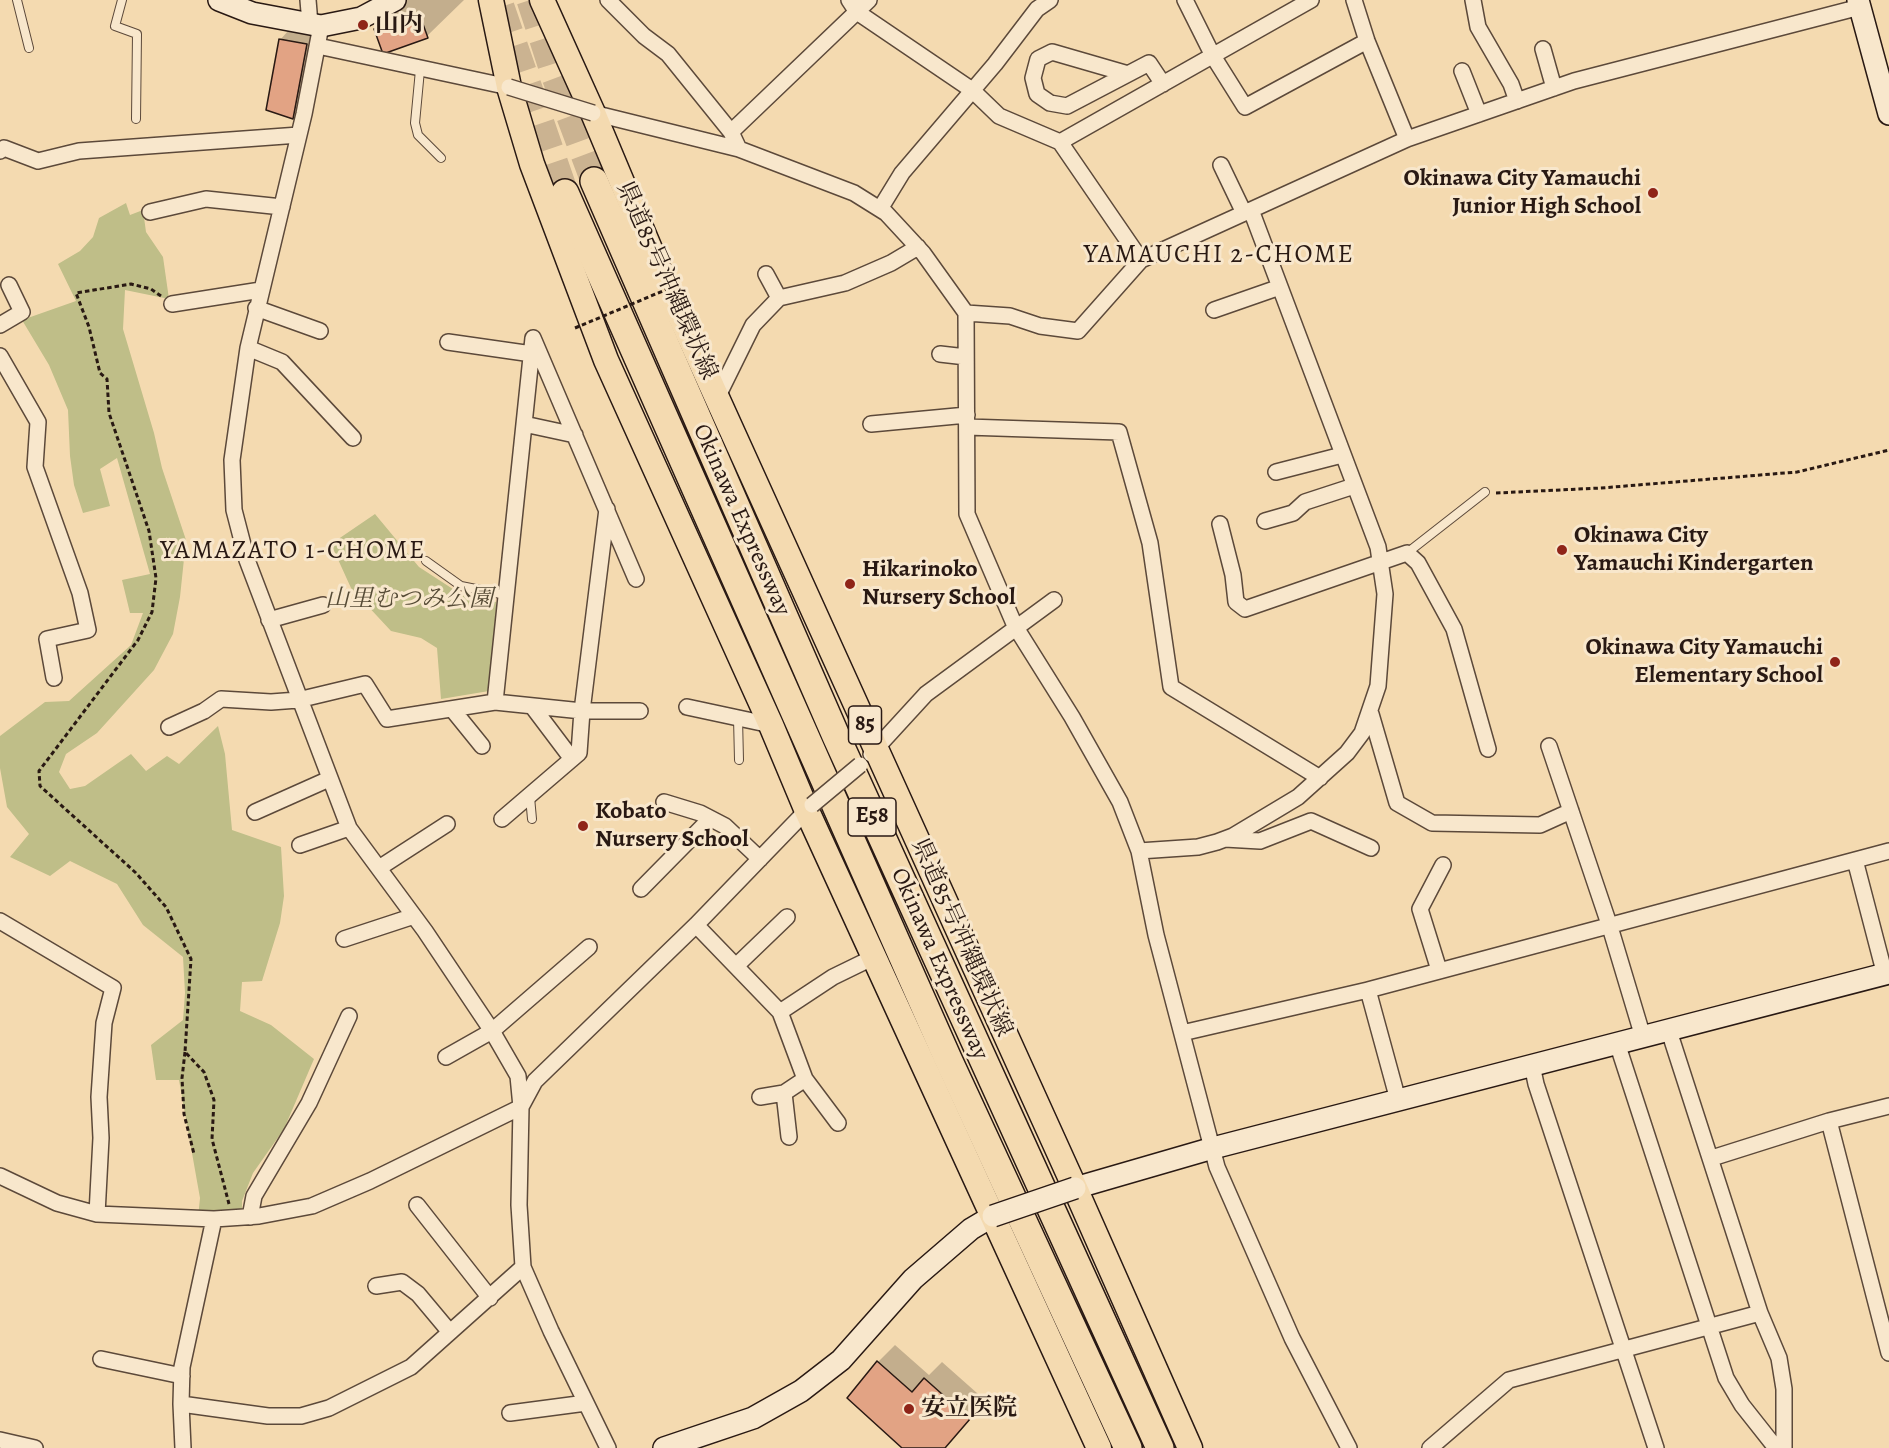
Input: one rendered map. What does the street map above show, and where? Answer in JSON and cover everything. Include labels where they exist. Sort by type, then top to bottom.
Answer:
[{"type":"highway","name":"Okinawa Expressway","points":[[594,181],[836,736],[1160,1448]]},
{"type":"highway","name":"Okinawa Expressway","points":[[566,193],[944,1048],[1128,1448]]},
{"type":"main road","points":[[471,0],[492,7],[509,87],[552,224],[606,360],[1098,1448]]},
{"type":"main road","name":"県道85号沖縄環状線","points":[[542,0],[717,398],[868,757],[1076,1188],[1190,1448]]},
{"type":"street","points":[[219,0],[420,70],[509,87],[593,112],[739,149],[854,193],[880,209],[918,247],[966,313],[968,514],[1015,626],[1120,802],[1139,851],[1156,935],[1217,1167],[1292,1338],[1349,1448]]},
{"type":"street","points":[[308,0],[316,32],[299,135],[248,348],[232,460],[234,510],[247,560],[298,700],[349,828],[414,916],[492,1031],[518,1076],[521,1107],[519,1205],[523,1267],[550,1331],[608,1448]]},
{"type":"street","points":[[316,32],[362,18],[395,0]]},
{"type":"street","points":[[608,0],[644,36],[668,54],[730,132],[739,149]]},
{"type":"street","points":[[730,132],[853,6],[869,0]]},
{"type":"street","points":[[880,209],[902,173],[1037,9],[1050,0]]},
{"type":"street","points":[[1185,0],[1213,56],[1245,107],[1367,41]]},
{"type":"street","points":[[1060,142],[1311,0]]},
{"type":"street","points":[[1354,0],[1367,41],[1407,139]]},
{"type":"street","points":[[1473,0],[1478,27],[1511,84],[1517,100]]},
{"type":"street","points":[[966,313],[1010,315],[1041,326],[1078,331],[1141,260],[1407,139],[1554,88],[1859,4],[1889,114]]},
{"type":"street","points":[[853,6],[972,90],[999,116],[1060,142],[1141,260]]},
{"type":"street","points":[[1543,49],[1554,88]]},
{"type":"street","points":[[1128,74],[1052,52],[1038,59],[1033,78],[1037,94],[1050,103],[1067,106],[1149,63],[1163,84]]},
{"type":"street","points":[[1462,71],[1479,114]]},
{"type":"street","points":[[0,151],[4,148],[38,161],[79,151],[299,135]]},
{"type":"street","points":[[1139,851],[1198,847],[1225,839],[1298,796],[1347,753],[1362,733],[1371,714],[1378,686],[1384,626],[1382,562],[1280,287],[1248,211],[1221,165]]},
{"type":"street","points":[[150,212],[206,199],[282,207]]},
{"type":"street","points":[[717,398],[753,326],[779,298],[845,284],[891,263],[918,247]]},
{"type":"street","points":[[766,274],[779,298]]},
{"type":"street","points":[[0,325],[22,312],[9,285]]},
{"type":"street","points":[[1214,310],[1280,287]]},
{"type":"street","points":[[172,304],[261,291]]},
{"type":"street","points":[[256,308],[320,331]]},
{"type":"street","points":[[495,702],[533,338],[636,579]]},
{"type":"street","points":[[448,342],[532,354]]},
{"type":"street","points":[[248,348],[282,363],[353,438]]},
{"type":"street","points":[[939,354],[966,357]]},
{"type":"street","points":[[0,356],[38,422],[35,467],[80,594],[88,630],[47,639],[54,678]]},
{"type":"street","points":[[871,424],[967,421],[1119,432],[1150,543],[1171,687],[1320,778]]},
{"type":"street","points":[[524,424],[575,435]]},
{"type":"street","points":[[1276,472],[1342,455]]},
{"type":"street","points":[[1265,521],[1293,513],[1305,502],[1354,486]]},
{"type":"street","points":[[502,819],[579,753],[582,711],[607,510]]},
{"type":"street","points":[[1220,524],[1233,575],[1236,602],[1245,609],[1407,553],[1418,563],[1454,629],[1488,749]]},
{"type":"street","points":[[0,1176],[57,1203],[97,1214],[214,1219],[250,1217],[312,1206],[370,1181],[521,1107],[535,1081],[696,926],[809,808],[868,757],[926,694],[1015,626],[1054,600]]},
{"type":"street","points":[[269,620],[322,605]]},
{"type":"street","points":[[169,727],[204,711],[221,699],[271,702],[298,700],[365,684],[387,719],[495,702],[582,711],[640,711]]},
{"type":"street","points":[[532,706],[572,759]]},
{"type":"street","points":[[687,707],[771,725]]},
{"type":"street","points":[[452,709],[482,746]]},
{"type":"street","points":[[1371,714],[1397,803],[1432,823],[1540,825],[1571,811]]},
{"type":"street","points":[[1549,746],[1610,927],[1642,1037]]},
{"type":"street","points":[[255,812],[329,779]]},
{"type":"street","points":[[664,802],[726,826],[760,859]]},
{"type":"street","points":[[641,889],[710,819]]},
{"type":"street","points":[[1225,839],[1260,841],[1311,821],[1371,848]]},
{"type":"street","points":[[379,868],[447,824]]},
{"type":"street","points":[[300,845],[349,828]]},
{"type":"street","points":[[1182,1033],[1368,990],[1889,851]]},
{"type":"street","points":[[664,1448],[753,1418],[801,1391],[841,1360],[913,1279],[971,1229],[993,1216],[1076,1188],[1213,1148],[1887,974],[1855,860]]},
{"type":"street","points":[[1439,970],[1419,909],[1443,865]]},
{"type":"street","points":[[344,939],[414,916]]},
{"type":"street","points":[[736,966],[787,917]]},
{"type":"street","points":[[0,921],[113,988],[105,1023],[99,1097],[101,1138],[97,1214]]},
{"type":"street","points":[[696,926],[780,1012],[805,1079],[838,1123]]},
{"type":"street","points":[[446,1057],[492,1031],[589,947]]},
{"type":"street","points":[[780,1012],[833,977],[874,957]]},
{"type":"street","points":[[1368,990],[1398,1100]]},
{"type":"street","points":[[250,1217],[254,1196],[309,1103],[349,1016]]},
{"type":"street","points":[[1669,1031],[1712,1158],[1760,1313],[1779,1358],[1782,1375],[1784,1448]]},
{"type":"street","points":[[1617,1043],[1709,1327],[1732,1390],[1776,1448]]},
{"type":"street","points":[[1532,1065],[1656,1448]]},
{"type":"street","points":[[760,1097],[784,1093],[805,1079]]},
{"type":"street","points":[[784,1093],[789,1137]]},
{"type":"street","points":[[1712,1158],[1829,1121],[1889,1106]]},
{"type":"street","points":[[1829,1121],[1889,1353]]},
{"type":"street","points":[[417,1205],[490,1298]]},
{"type":"street","points":[[183,1448],[180,1404],[182,1376],[214,1219]]},
{"type":"street","points":[[180,1404],[268,1416],[301,1416],[329,1408],[411,1366],[449,1330],[490,1298],[523,1267]]},
{"type":"street","points":[[376,1286],[402,1282],[418,1294],[449,1330]]},
{"type":"street","points":[[1430,1448],[1509,1380],[1760,1313]]},
{"type":"street","points":[[101,1359],[182,1376]]},
{"type":"street","points":[[510,1413],[586,1403]]},
{"type":"street","points":[[0,1440],[34,1448]]},
{"type":"lane","points":[[17,0],[29,48]]},
{"type":"lane","points":[[122,0],[115,26],[137,34],[136,119]]},
{"type":"lane","points":[[420,70],[415,123],[418,135],[441,158]]},
{"type":"lane","points":[[1407,553],[1485,492]]},
{"type":"lane","points":[[426,561],[461,586],[506,595]]},
{"type":"lane","points":[[738,718],[739,760]]},
{"type":"lane","points":[[530,795],[531,819]]},
{"type":"path","points":[[172,304],[151,289],[130,284],[76,293],[89,327],[100,373],[107,379],[109,413],[149,531],[156,578],[152,612],[138,640],[39,771],[40,786],[136,873],[166,907],[191,959],[182,1078],[184,1114],[194,1154]]},
{"type":"path","points":[[575,328],[678,285]]},
{"type":"path","points":[[1485,492],[1590,489],[1797,472],[1889,450]]},
{"type":"path","points":[[185,1052],[204,1072],[214,1100],[212,1139],[232,1218]]},
{"type":"green space","points":[[126,203],[130,215],[143,210],[146,232],[163,257],[169,299],[125,290],[123,329],[162,468],[186,540],[180,597],[173,634],[154,670],[97,733],[66,754],[59,772],[70,789],[85,786],[131,754],[146,771],[167,756],[179,764],[218,726],[225,754],[232,830],[281,847],[284,896],[280,923],[262,981],[242,982],[240,1011],[271,1025],[314,1059],[284,1129],[253,1173],[242,1201],[242,1219],[198,1218],[200,1198],[179,1080],[156,1080],[151,1045],[183,1020],[185,993],[183,957],[143,925],[117,884],[70,861],[50,876],[10,857],[29,834],[7,807],[0,768],[0,736],[45,702],[69,701],[131,645],[143,613],[130,613],[122,580],[150,574],[117,458],[100,469],[110,506],[83,513],[74,485],[68,410],[49,365],[22,320],[76,301],[58,264],[80,251],[93,237],[99,218]]},
{"type":"green space","name":"山里むつみ公園","points":[[375,514],[419,567],[459,593],[496,602],[495,690],[441,699],[437,648],[421,638],[391,631],[351,588],[331,544]]},
{"type":"building","points":[[419,13],[428,38],[383,54],[374,29]]},
{"type":"building","points":[[279,39],[307,44],[293,119],[266,110]]},
{"type":"building","name":"安立医院","points":[[877,1361],[912,1392],[924,1378],[970,1419],[945,1448],[902,1448],[847,1398]]},
{"type":"tunnel","points":[[530,0],[554,74],[594,181]]},
{"type":"tunnel","points":[[501,7],[565,193]]},
{"type":"place","name":"山内","points":[[363,25]]},
{"type":"place","name":"Okinawa City Yamauchi Junior High School","points":[[1653,193]]},
{"type":"place","name":"Okinawa City Yamauchi Kindergarten","points":[[1562,550]]},
{"type":"place","name":"Hikarinoko Nursery School","points":[[850,584]]},
{"type":"place","name":"Okinawa City Yamauchi Elementary School","points":[[1835,662]]},
{"type":"place","name":"Kobato Nursery School","points":[[583,826]]},
{"type":"place","name":"安立医院","points":[[909,1409]]},
{"type":"district","name":"YAMAUCHI 2-CHOME","points":[[1219,256]]},
{"type":"district","name":"YAMAZATO 1-CHOME","points":[[293,552]]}]
